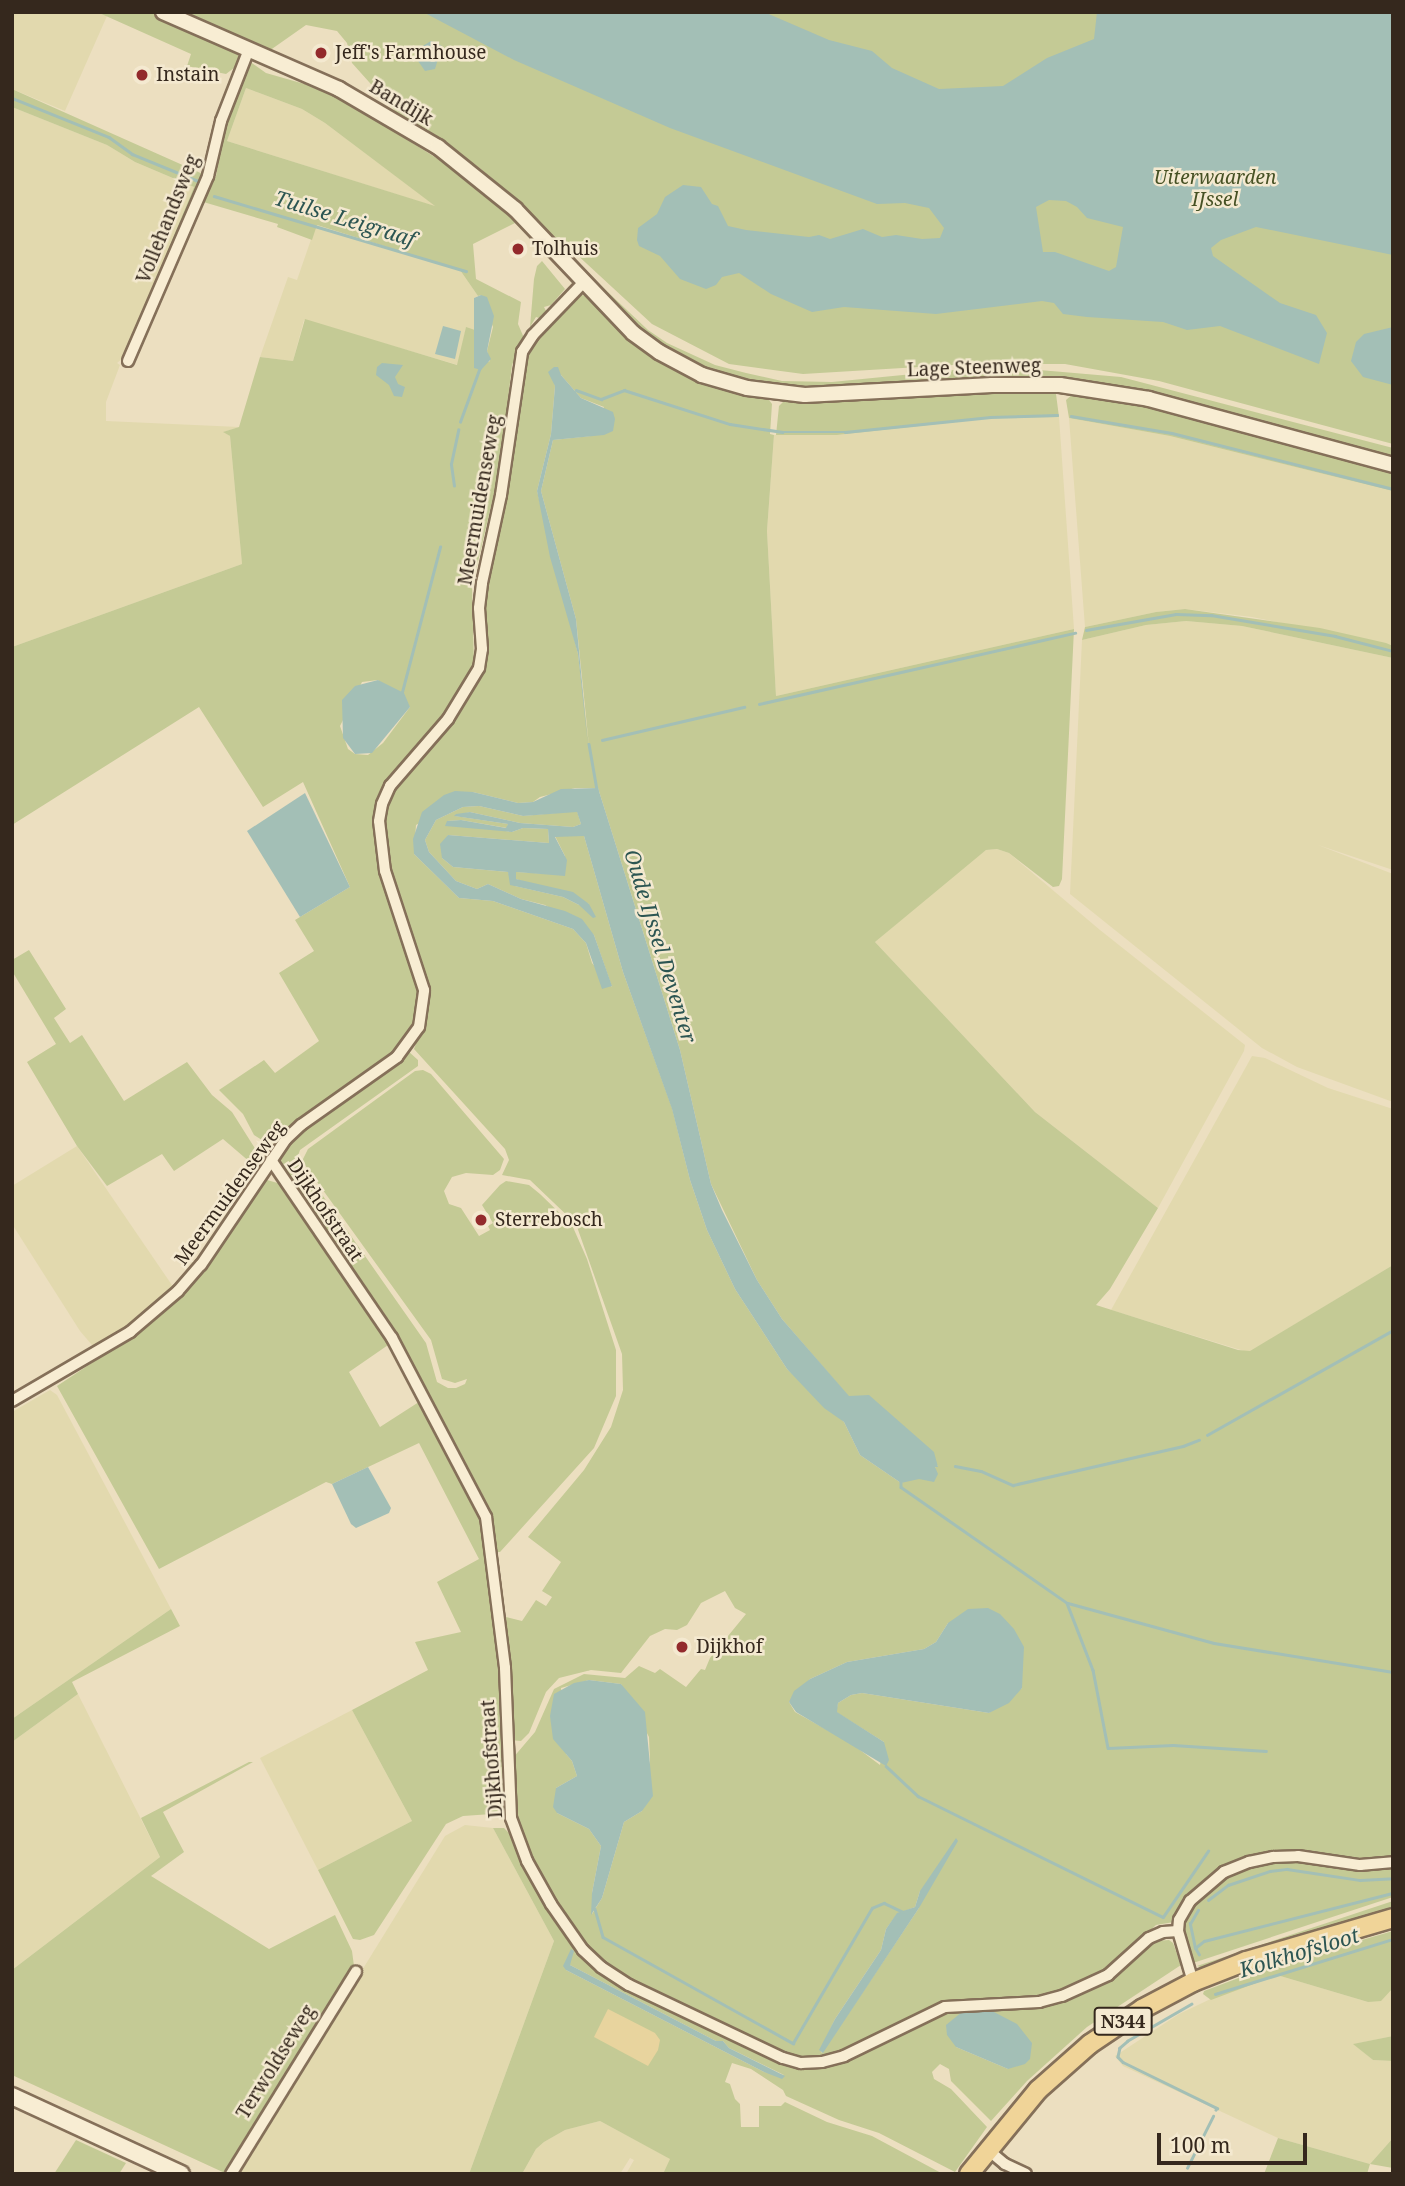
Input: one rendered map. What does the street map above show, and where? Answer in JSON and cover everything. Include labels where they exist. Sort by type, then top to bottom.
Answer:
[{"type":"main road","name":"N344","points":[[1323,1937],[1393,1911]]},
{"type":"main road","name":"N344","points":[[969,2174],[1027,2101],[1076,2055],[1130,2016],[1193,1982],[1246,1961],[1393,1918]]},
{"type":"main road","points":[[12,2096],[181,2174]]},
{"type":"street","name":"Bandijk","points":[[163,12],[339,89],[438,147],[503,198],[584,282]]},
{"type":"street","name":"Vollehandsweg","points":[[128,361],[208,176],[222,121],[249,49]]},
{"type":"street","name":"Lage Steenweg","points":[[584,282],[634,333],[659,352],[702,375],[747,388],[805,395],[992,385],[1060,385],[1149,399],[1393,465]]},
{"type":"street","name":"Meermuidenseweg","points":[[12,1401],[130,1332],[178,1291],[201,1265],[271,1160],[300,1125],[397,1057],[419,1027],[425,1006],[422,979],[385,871],[379,821],[382,804],[390,786],[448,719],[479,668],[482,649],[479,608],[481,583],[502,495],[522,352],[533,335],[584,282]]},
{"type":"street","name":"Dijkhofstraat","points":[[271,1160],[391,1338],[486,1517],[505,1668],[511,1818],[527,1861],[551,1904],[583,1950],[601,1968],[629,1985],[783,2058],[801,2063],[822,2062],[844,2056],[945,2007],[1039,2002],[1062,1996],[1108,1975],[1157,1933],[1178,1931]]},
{"type":"street","points":[[1193,1982],[1178,1931],[1181,1917],[1198,1893],[1224,1872],[1248,1862],[1298,1856],[1360,1865],[1393,1862]]},
{"type":"street","name":"Terwoldseweg","points":[[232,2174],[356,1972]]},
{"type":"street","points":[[987,2149],[1005,2164],[1026,2174]]},
{"type":"shaded area","points":[[12,12],[97,12],[107,16],[65,111],[12,89]]},
{"type":"shaded area","points":[[246,88],[302,109],[325,123],[437,207],[227,141]]},
{"type":"shaded area","points":[[12,107],[107,145],[135,162],[194,187],[123,358],[117,363],[120,365],[106,402],[106,421],[239,427],[224,432],[230,436],[242,564],[12,647]]},
{"type":"shaded area","points":[[316,225],[460,270],[478,296],[474,298],[475,330],[466,328],[458,365],[304,320],[293,361],[260,357],[288,277],[297,280]]},
{"type":"shaded area","points":[[1059,417],[1074,629],[776,696],[767,531],[774,435],[837,435],[992,418]]},
{"type":"shaded area","points":[[1069,418],[1170,436],[1393,491],[1393,646],[1252,617],[1185,609],[1156,612],[1085,627]]},
{"type":"shaded area","points":[[1186,621],[1242,626],[1393,658],[1393,870],[1318,845],[1393,874],[1393,1102],[1297,1067],[1262,1048],[1070,894],[1082,640],[1146,625]]},
{"type":"shaded area","points":[[997,849],[1009,853],[1100,930],[1245,1045],[1158,1208],[1035,1112],[875,942],[968,863],[986,850]]},
{"type":"shaded area","points":[[1252,1056],[1265,1058],[1328,1088],[1393,1109],[1393,1265],[1251,1351],[1244,1351],[1111,1310]]},
{"type":"shaded area","points":[[77,1146],[176,1291],[145,1317],[103,1345],[92,1345],[80,1331],[12,1224],[12,1186]]},
{"type":"shaded area","points":[[50,1390],[57,1395],[171,1609],[12,1719],[12,1412]]},
{"type":"shaded area","points":[[78,1694],[160,1857],[12,1970],[12,1742]]},
{"type":"shaded area","points":[[352,1710],[412,1821],[318,1870],[260,1758]]},
{"type":"shaded area","points":[[465,1825],[493,1828],[554,1941],[469,2174],[236,2174],[445,1836]]},
{"type":"shaded area","points":[[1277,1975],[1368,2002],[1393,1988],[1393,2036],[1354,2044],[1373,2060],[1393,2061],[1393,2138],[1370,2164],[1278,2138],[1123,2066],[1115,2056],[1179,2014],[1219,1995]]},
{"type":"shaded area","points":[[600,2121],[671,2159],[663,2174],[626,2174],[634,2160],[630,2158],[620,2174],[522,2174],[536,2149],[544,2142],[565,2130]]},
{"type":"green space","points":[[97,12],[150,12],[231,47],[238,55],[238,65],[226,74],[187,66],[191,54]]},
{"type":"green space","name":"Uiterwaarden IJssel","points":[[175,12],[1393,12],[1393,444],[1159,381],[1065,364],[969,364],[803,374],[729,364],[652,324],[560,239],[551,239],[481,169],[410,121],[395,115],[395,111],[352,63],[347,43],[337,31],[306,25],[269,51]]},
{"type":"green space","points":[[249,61],[266,73],[315,87],[348,103],[438,159],[507,212],[515,223],[473,244],[476,279],[521,302],[518,324],[524,338],[512,365],[500,468],[472,587],[474,666],[433,731],[385,786],[376,817],[376,847],[392,907],[420,979],[420,1015],[405,1045],[279,1144],[265,1142],[254,1135],[243,1114],[219,1090],[264,1060],[275,1073],[319,1041],[279,973],[314,951],[295,920],[350,887],[303,782],[263,807],[199,707],[12,825],[12,647],[242,564],[230,436],[223,432],[239,427],[260,357],[293,361],[305,319],[457,365],[466,327],[475,330],[474,368],[490,361],[487,351],[493,327],[481,295],[478,296],[460,270],[317,225],[312,240],[277,227],[278,224],[200,201],[216,176],[219,159],[215,149]],"holes":[[[246,88],[302,109],[325,123],[435,206],[227,141]],[[378,680],[410,707],[383,743],[368,755],[355,754],[348,749],[340,726],[362,682]]]},
{"type":"green space","points":[[12,89],[205,175],[129,352],[123,358],[194,187],[135,162],[107,145],[12,107]]},
{"type":"green space","points":[[542,261],[565,289],[551,305],[544,307],[546,311],[539,318],[536,317],[530,327],[534,279],[537,266]]},
{"type":"green space","points":[[593,278],[648,330],[667,343],[715,365],[746,373],[782,381],[832,382],[994,366],[1121,377],[1393,448],[1393,460],[1031,378],[955,379],[908,382],[887,388],[810,392],[747,383],[714,374],[650,341],[590,281]]},
{"type":"green space","points":[[577,294],[591,297],[694,376],[732,391],[769,400],[772,404],[770,434],[774,435],[767,531],[776,696],[1074,629],[1062,879],[1059,886],[1053,887],[1009,853],[997,849],[986,850],[875,942],[1035,1112],[1158,1208],[1110,1289],[1096,1305],[1238,1350],[1250,1351],[1393,1265],[1393,1856],[1358,1862],[1312,1854],[1225,1867],[1202,1884],[1174,1922],[1156,1925],[1114,1965],[1081,1986],[1031,1999],[968,1999],[944,2004],[842,2053],[825,2057],[796,2057],[724,2030],[607,1968],[565,1918],[539,1872],[515,1818],[512,1759],[535,1732],[554,1689],[584,1674],[625,1678],[639,1666],[655,1673],[660,1669],[686,1687],[701,1669],[705,1670],[710,1658],[746,1614],[735,1608],[725,1591],[701,1603],[687,1625],[677,1630],[665,1629],[650,1636],[621,1673],[591,1670],[559,1678],[546,1692],[529,1733],[521,1741],[510,1740],[506,1617],[522,1621],[536,1600],[546,1606],[552,1597],[542,1591],[561,1562],[528,1537],[584,1470],[611,1427],[623,1390],[622,1354],[576,1224],[530,1180],[502,1175],[509,1160],[505,1149],[414,1049],[426,1015],[427,991],[383,847],[384,814],[392,790],[476,680],[482,600],[524,353]],"holes":[[[561,375],[581,398],[604,407],[591,436],[553,440],[541,491],[576,619],[589,746],[578,654],[537,491],[551,434],[555,386],[553,378]],[[575,788],[598,788],[680,1050],[711,1184],[757,1280],[782,1319],[849,1397],[938,1466],[901,1483],[860,1455],[844,1422],[787,1369],[735,1289],[707,1230],[690,1180],[672,1108],[623,972],[584,836],[555,836],[565,856],[551,874],[516,872],[516,879],[589,904],[579,905],[563,897],[515,886],[508,872],[453,867],[442,858],[448,835],[549,843],[548,829],[523,828],[512,832],[447,821],[461,820],[507,828],[508,824],[455,816],[470,812],[520,823],[573,827],[581,824],[577,811],[523,816],[479,806],[463,807],[436,820],[425,840],[429,852],[456,881],[477,889],[488,884],[521,899],[545,905],[594,935],[612,987],[592,963],[586,943],[573,929],[493,901],[459,898],[414,854],[416,825],[473,792],[518,803],[533,802],[540,797]],[[948,1623],[1022,1671],[1022,1688],[989,1713],[862,1693],[851,1695],[838,1703],[836,1712],[884,1742],[880,1765],[852,1744],[795,1712],[789,1702],[810,1679],[847,1662],[924,1649],[936,1642]],[[589,1680],[621,1684],[649,1737],[650,1761],[642,1811],[624,1822],[602,1898],[592,1914],[592,1893],[601,1846],[589,1829],[557,1813],[556,1788],[577,1776],[572,1761],[566,1754],[561,1688]],[[920,1891],[919,1908],[822,2053],[820,2050],[835,2019],[881,1950],[886,1929],[897,1914],[915,1907]]]},
{"type":"green space","points":[[1016,392],[1056,394],[1059,417],[992,418],[837,435],[776,435],[779,406],[783,402]]},
{"type":"green space","points":[[1074,393],[1165,410],[1393,472],[1393,491],[1170,436],[1069,418],[1066,400]]},
{"type":"green space","points":[[1185,609],[1320,628],[1386,643],[1393,646],[1393,658],[1242,626],[1186,621],[1146,625],[1082,640],[1085,627],[1156,612]]},
{"type":"green space","points":[[29,950],[66,1009],[54,1018],[70,1043],[82,1035],[124,1101],[187,1062],[212,1095],[232,1112],[261,1158],[257,1168],[223,1139],[174,1171],[162,1154],[107,1186],[77,1146],[27,1062],[56,1044],[12,971],[12,960]]},
{"type":"green space","points":[[408,1051],[418,1060],[418,1066],[300,1150],[297,1159],[426,1343],[437,1382],[448,1388],[456,1388],[465,1384],[467,1379],[455,1383],[442,1379],[431,1340],[302,1161],[308,1149],[415,1071],[423,1070],[431,1074],[504,1159],[500,1170],[493,1175],[466,1173],[452,1177],[444,1191],[449,1204],[461,1208],[479,1236],[490,1230],[488,1226],[493,1223],[482,1205],[500,1185],[506,1181],[529,1185],[540,1194],[572,1225],[587,1259],[616,1350],[616,1396],[594,1448],[500,1552],[495,1552],[451,1441],[279,1163],[288,1141]]},
{"type":"green space","points":[[267,1180],[281,1184],[391,1343],[349,1372],[380,1427],[422,1400],[479,1515],[497,1627],[506,1813],[463,1816],[446,1824],[374,1935],[360,1940],[353,1939],[318,1870],[412,1821],[352,1710],[428,1670],[415,1642],[461,1632],[437,1582],[479,1559],[419,1443],[332,1484],[326,1482],[159,1569],[57,1386],[131,1337],[171,1304],[186,1289]]},
{"type":"green space","points":[[171,1609],[180,1626],[72,1682],[78,1694],[12,1742],[12,1719]]},
{"type":"green space","points":[[253,1762],[163,1812],[184,1852],[151,1876],[269,1949],[335,1915],[352,1951],[354,1966],[227,2174],[12,2075],[12,1970],[160,1857],[141,1818]]},
{"type":"green space","points":[[493,1828],[504,1828],[509,1833],[536,1888],[589,1963],[602,1974],[697,2023],[808,2067],[950,2010],[1039,2006],[1076,1997],[1110,1980],[1155,1941],[1169,1940],[1173,1943],[1181,1965],[1087,2027],[1027,2081],[991,2121],[951,2081],[949,2069],[940,2064],[932,2072],[934,2079],[951,2089],[987,2127],[955,2172],[879,2133],[839,2120],[786,2096],[783,2090],[751,2069],[732,2063],[725,2082],[730,2084],[735,2099],[740,2104],[741,2127],[759,2127],[759,2106],[781,2106],[785,2102],[827,2122],[872,2136],[943,2174],[663,2174],[670,2159],[600,2121],[565,2130],[544,2142],[536,2149],[522,2174],[469,2174],[554,1941]],"holes":[[[570,1965],[716,2041],[723,2041],[729,2048],[784,2075],[764,2072],[566,1970]],[[971,2010],[994,2012],[1008,2069],[956,2047]]]},
{"type":"green space","points":[[1291,1860],[1393,1865],[1393,1897],[1193,1963],[1182,1933],[1185,1917],[1196,1901],[1210,1887],[1249,1865]]},
{"type":"green space","points":[[1393,1901],[1393,1907],[1207,1969],[1197,1966]]},
{"type":"green space","points":[[1393,1931],[1393,1988],[1381,2001],[1368,2002],[1277,1975],[1211,2000],[1203,1994],[1204,1991],[1265,1968]]},
{"type":"green space","points":[[1393,2036],[1393,2061],[1373,2060],[1353,2044]]},
{"type":"green space","points":[[1278,2138],[1370,2164],[1367,2174],[1264,2174]]},
{"type":"green space","points":[[1393,2138],[1393,2168],[1370,2164]]},
{"type":"green space","points":[[76,2140],[126,2163],[119,2174],[54,2174]]},
{"type":"sand","points":[[608,2009],[655,2033],[660,2040],[658,2050],[648,2066],[594,2037]]},
{"type":"water","name":"Uiterwaarden IJssel","points":[[423,12],[764,12],[829,40],[872,51],[892,68],[939,89],[1003,86],[1047,58],[1094,39],[1097,12],[1393,12],[1393,255],[1256,227],[1221,240],[1211,248],[1213,256],[1280,303],[1316,315],[1327,333],[1319,364],[1220,326],[1187,330],[1163,322],[1063,314],[1054,303],[1042,301],[936,314],[844,307],[812,312],[771,294],[739,273],[722,277],[716,285],[706,289],[680,279],[660,256],[639,246],[637,240],[638,228],[657,214],[665,197],[683,185],[701,187],[712,204],[718,206],[728,226],[746,230],[809,237],[819,235],[830,239],[863,229],[882,237],[896,235],[922,239],[940,238],[944,228],[929,208],[905,203],[877,204],[670,128],[514,60]],"holes":[[[1049,200],[1066,201],[1077,207],[1087,218],[1123,227],[1116,267],[1109,271],[1055,252],[1043,252],[1036,207]]]},
{"type":"water","points":[[431,41],[442,46],[435,69],[425,71],[416,58],[421,47]]},
{"type":"water","points":[[481,295],[487,297],[494,316],[487,351],[491,359],[481,370],[474,368],[474,298]]},
{"type":"water","points":[[443,326],[461,331],[455,359],[435,354]]},
{"type":"water","points":[[1393,327],[1393,385],[1363,377],[1351,361],[1356,342],[1364,334]]},
{"type":"water","points":[[382,363],[403,365],[395,377],[398,384],[405,387],[402,397],[394,396],[389,385],[376,375],[377,367]]},
{"type":"water","points":[[558,367],[561,375],[581,398],[613,412],[615,419],[613,431],[604,435],[553,440],[541,491],[576,619],[588,746],[578,654],[550,557],[537,491],[551,434],[555,386],[548,372]]},
{"type":"water","points":[[378,680],[404,693],[410,707],[372,753],[355,754],[343,738],[342,700],[355,686]]},
{"type":"water","points":[[598,788],[680,1050],[711,1184],[722,1210],[757,1280],[782,1319],[849,1396],[869,1395],[934,1452],[938,1474],[934,1482],[919,1479],[901,1483],[860,1455],[844,1422],[824,1408],[787,1369],[735,1289],[707,1230],[690,1180],[672,1109],[623,972],[584,836],[555,837],[567,860],[565,876],[516,872],[516,879],[573,892],[589,904],[596,917],[593,918],[579,905],[563,897],[510,885],[508,872],[453,867],[442,858],[440,844],[448,835],[549,843],[548,829],[523,828],[512,832],[445,826],[447,821],[461,820],[506,828],[508,824],[454,816],[456,814],[470,812],[520,823],[573,827],[581,824],[577,812],[523,816],[479,806],[463,807],[436,820],[425,840],[429,852],[456,881],[477,889],[488,884],[521,899],[565,911],[582,919],[594,935],[612,986],[602,989],[586,943],[573,929],[493,901],[459,898],[414,854],[413,839],[422,812],[444,795],[455,791],[473,792],[518,803],[533,802],[561,789]]},
{"type":"water","points":[[305,793],[350,887],[300,917],[247,831]]},
{"type":"water","points":[[368,1467],[391,1508],[389,1513],[356,1528],[351,1524],[332,1484]]},
{"type":"water","points":[[988,1608],[1000,1614],[1014,1629],[1024,1647],[1022,1688],[1009,1703],[989,1713],[862,1693],[851,1695],[838,1703],[837,1712],[884,1742],[889,1760],[886,1766],[796,1712],[789,1702],[794,1691],[810,1679],[847,1662],[924,1649],[936,1642],[948,1623],[968,1609]]},
{"type":"water","points":[[589,1680],[621,1684],[645,1712],[653,1796],[642,1811],[624,1822],[602,1898],[591,1915],[592,1893],[601,1846],[589,1829],[557,1813],[553,1807],[556,1788],[577,1776],[572,1761],[553,1739],[550,1716],[554,1694],[574,1683]]},
{"type":"water","points":[[956,1838],[958,1841],[919,1908],[823,2053],[819,2050],[835,2019],[881,1950],[886,1929],[897,1913],[915,1907],[920,1891]]},
{"type":"water","points":[[571,1949],[574,1951],[570,1965],[716,2041],[723,2041],[729,2048],[785,2076],[782,2079],[764,2072],[566,1970],[563,1966]]},
{"type":"water","points":[[962,2012],[994,2012],[1017,2024],[1032,2043],[1030,2059],[1025,2064],[1008,2069],[956,2047],[947,2035],[946,2025]]},
{"type":"waterway","name":"Tuilse Leigraaf","points":[[12,98],[109,137],[132,154],[198,181]]},
{"type":"waterway","name":"Tuilse Leigraaf","points":[[214,196],[466,271]]},
{"type":"waterway","points":[[460,422],[480,367]]},
{"type":"waterway","points":[[576,390],[601,399],[624,390],[730,424],[782,432],[845,432],[990,417],[1057,415]]},
{"type":"waterway","points":[[1071,416],[1172,433],[1393,489]]},
{"type":"waterway","points":[[454,486],[451,464],[458,430]]},
{"type":"waterway","points":[[402,692],[440,547]]},
{"type":"waterway","points":[[1086,630],[1176,614],[1211,615],[1335,636],[1393,651]]},
{"type":"waterway","points":[[759,704],[1075,633]]},
{"type":"waterway","points":[[602,740],[744,707]]},
{"type":"waterway","name":"Oude IJssel Deventer","points":[[589,744],[597,790]]},
{"type":"waterway","name":"Oude IJssel Deventer","points":[[1207,1435],[1393,1330]]},
{"type":"waterway","name":"Oude IJssel Deventer","points":[[955,1466],[981,1471],[1013,1485],[1199,1440]]},
{"type":"waterway","points":[[901,1481],[901,1487],[1067,1603],[1093,1670],[1108,1748],[1173,1745],[1266,1751]]},
{"type":"waterway","points":[[1068,1603],[1214,1643],[1393,1672]]},
{"type":"waterway","points":[[886,1766],[918,1796],[1163,1917],[1208,1851]]},
{"type":"waterway","points":[[1208,1900],[1228,1885],[1270,1871],[1287,1869],[1360,1880],[1393,1878]]},
{"type":"waterway","points":[[1199,1955],[1195,1948],[1204,1941],[1393,1893]]},
{"type":"waterway","points":[[595,1909],[603,1937],[793,2043],[872,1908],[884,1903],[903,1912]]},
{"type":"waterway","points":[[1195,1948],[1190,1924],[1198,1910]]},
{"type":"waterway","name":"Kolkhofsloot","points":[[1215,1994],[1393,1939]]},
{"type":"waterway","name":"Kolkhofsloot","points":[[1192,2004],[1128,2041],[1120,2048],[1118,2057],[1123,2062],[1217,2108],[1216,2110]]},
{"type":"waterway","name":"Kolkhofsloot","points":[[1187,2168],[1213,2116]]},
{"type":"place","name":"Jeff's Farmhouse","points":[[321,53]]},
{"type":"place","name":"Instain","points":[[142,75]]},
{"type":"place","name":"Tolhuis","points":[[518,249]]},
{"type":"place","name":"Sterrebosch","points":[[481,1220]]},
{"type":"place","name":"Dijkhof","points":[[682,1647]]}]
